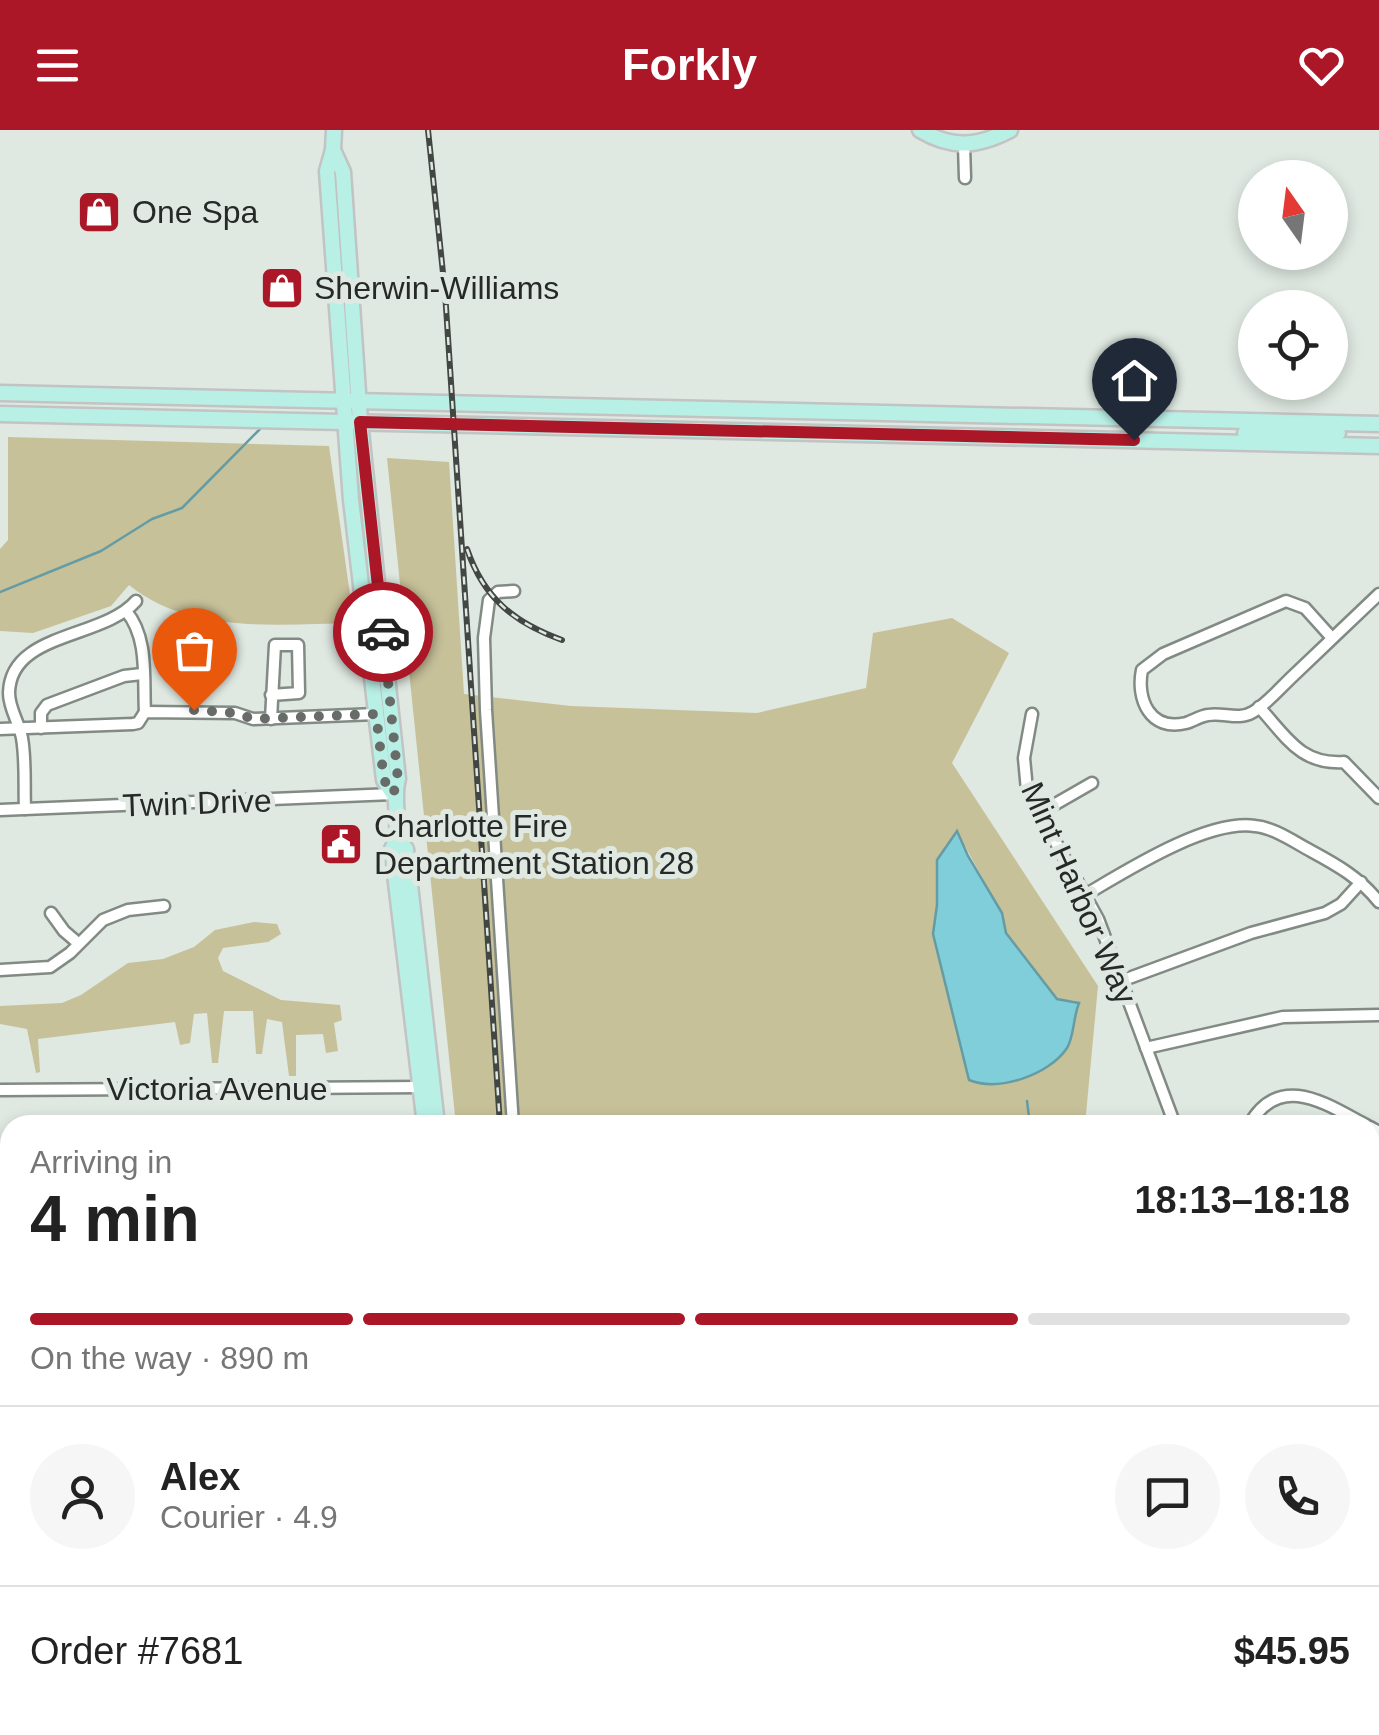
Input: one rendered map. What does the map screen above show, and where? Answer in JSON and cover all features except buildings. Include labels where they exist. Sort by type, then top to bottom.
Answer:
[{"type":"main road","points":[[334,130],[332,155],[338,186],[341,250],[352,305]]},
{"type":"main road","points":[[920,130],[942,142],[964,145],[983,142],[1010,130]]},
{"type":"main road","points":[[332,155],[343,172],[352,305],[352,422],[376,714],[384,780],[393,794]]},
{"type":"main road","points":[[332,155],[326,171],[351,400]]},
{"type":"main road","points":[[0,393],[1379,428]]},
{"type":"main road","points":[[0,414],[1379,446]]},
{"type":"main road","points":[[352,422],[398,780],[393,794],[398,840],[392,849],[427,1087],[435,1115]]},
{"type":"main road","points":[[1134,440],[1177,434],[1278,433],[1292,429],[1296,423]]},
{"type":"main road","points":[[1288,444],[1314,433],[1379,428]]},
{"type":"main road","points":[[426,1115],[427,1087]]},
{"type":"street","points":[[964,145],[965,178]]},
{"type":"street","points":[[512,1115],[484,638],[489,600],[498,592],[514,591]]},
{"type":"street","points":[[1332,638],[1305,608],[1286,601],[1179,646],[1142,670],[1138,690],[1148,712],[1164,723],[1184,724],[1208,714],[1241,717],[1259,707],[1379,594]]},
{"type":"street","points":[[25,809],[19,729],[9,694],[20,661],[34,650],[126,612],[136,601]]},
{"type":"street","points":[[0,729],[138,724],[144,712],[141,637],[137,624],[126,612]]},
{"type":"street","points":[[271,695],[300,692],[298,646],[275,646],[271,695],[271,718]]},
{"type":"street","points":[[41,728],[41,713],[47,705],[124,676],[142,674]]},
{"type":"street","points":[[1259,707],[1306,757],[1326,763],[1344,762],[1379,798]]},
{"type":"street","points":[[144,712],[194,710],[271,718],[376,714]]},
{"type":"street","name":"Mint Harbor Way","points":[[1032,714],[1024,774],[1027,790],[1085,894],[1171,1115]]},
{"type":"street","points":[[1038,814],[1092,783]]},
{"type":"street","name":"Twin Drive","points":[[0,810],[393,794]]},
{"type":"street","points":[[1085,894],[1176,844],[1242,826],[1272,831],[1334,863],[1361,882],[1379,902]]},
{"type":"street","points":[[1122,981],[1252,934],[1325,913],[1341,904],[1361,882]]},
{"type":"street","points":[[0,970],[50,967],[116,914],[164,906]]},
{"type":"street","points":[[50,913],[78,943]]},
{"type":"street","points":[[1146,1048],[1283,1017],[1379,1015]]},
{"type":"street","name":"Victoria Avenue","points":[[0,1090],[427,1087]]},
{"type":"street","points":[[1258,1115],[1268,1103],[1294,1095],[1313,1098],[1346,1115]]},
{"type":"shaded area","points":[[8,437],[329,446],[354,623],[266,625],[208,619],[153,601],[129,585],[111,606],[33,633],[0,631],[0,549],[8,540]]},
{"type":"shaded area","points":[[387,458],[449,462],[464,694],[571,706],[757,713],[866,688],[873,633],[952,618],[1009,653],[952,763],[1098,986],[1086,1115],[455,1115]],"holes":[[[957,832],[1002,913],[1006,933],[1057,999],[1076,1001],[1072,1037],[1065,1051],[1047,1066],[969,1080],[933,934],[945,846]]]},
{"type":"shaded area","points":[[254,922],[277,924],[281,934],[268,942],[223,948],[218,958],[223,971],[281,1000],[340,1005],[342,1020],[334,1023],[338,1051],[326,1053],[323,1034],[296,1035],[296,1076],[289,1076],[282,1022],[267,1019],[262,1054],[256,1054],[253,1011],[224,1011],[218,1063],[212,1063],[207,1013],[194,1014],[190,1043],[180,1045],[175,1022],[38,1039],[40,1072],[36,1073],[27,1029],[0,1024],[0,1006],[62,1003],[81,995],[128,963],[163,959],[194,947],[215,930]]},
{"type":"water","points":[[957,831],[1002,913],[1006,933],[1057,999],[1079,1003],[1067,1048],[1048,1066],[1023,1079],[994,1084],[969,1080],[933,934],[937,860]]},
{"type":"waterway","points":[[0,592],[101,551],[152,519],[182,508],[260,429]]},
{"type":"waterway","points":[[1027,1101],[1029,1115]]},
{"type":"railway","points":[[428,130],[445,292],[499,1115]]},
{"type":"railway","points":[[467,549],[482,582],[503,607],[530,626],[562,640]]},
{"type":"way so far","points":[[194,710],[235,713],[253,719],[376,714],[384,780],[393,794],[398,780],[383,632]]},
{"type":"place","name":"One Spa","points":[[99,212]]},
{"type":"place","name":"Sherwin-Williams","points":[[282,288]]},
{"type":"place","name":"Charlotte Fire Department Station 28","points":[[341,844]]},
{"type":"route","points":[[383,632],[360,422],[1134,440]]}]
